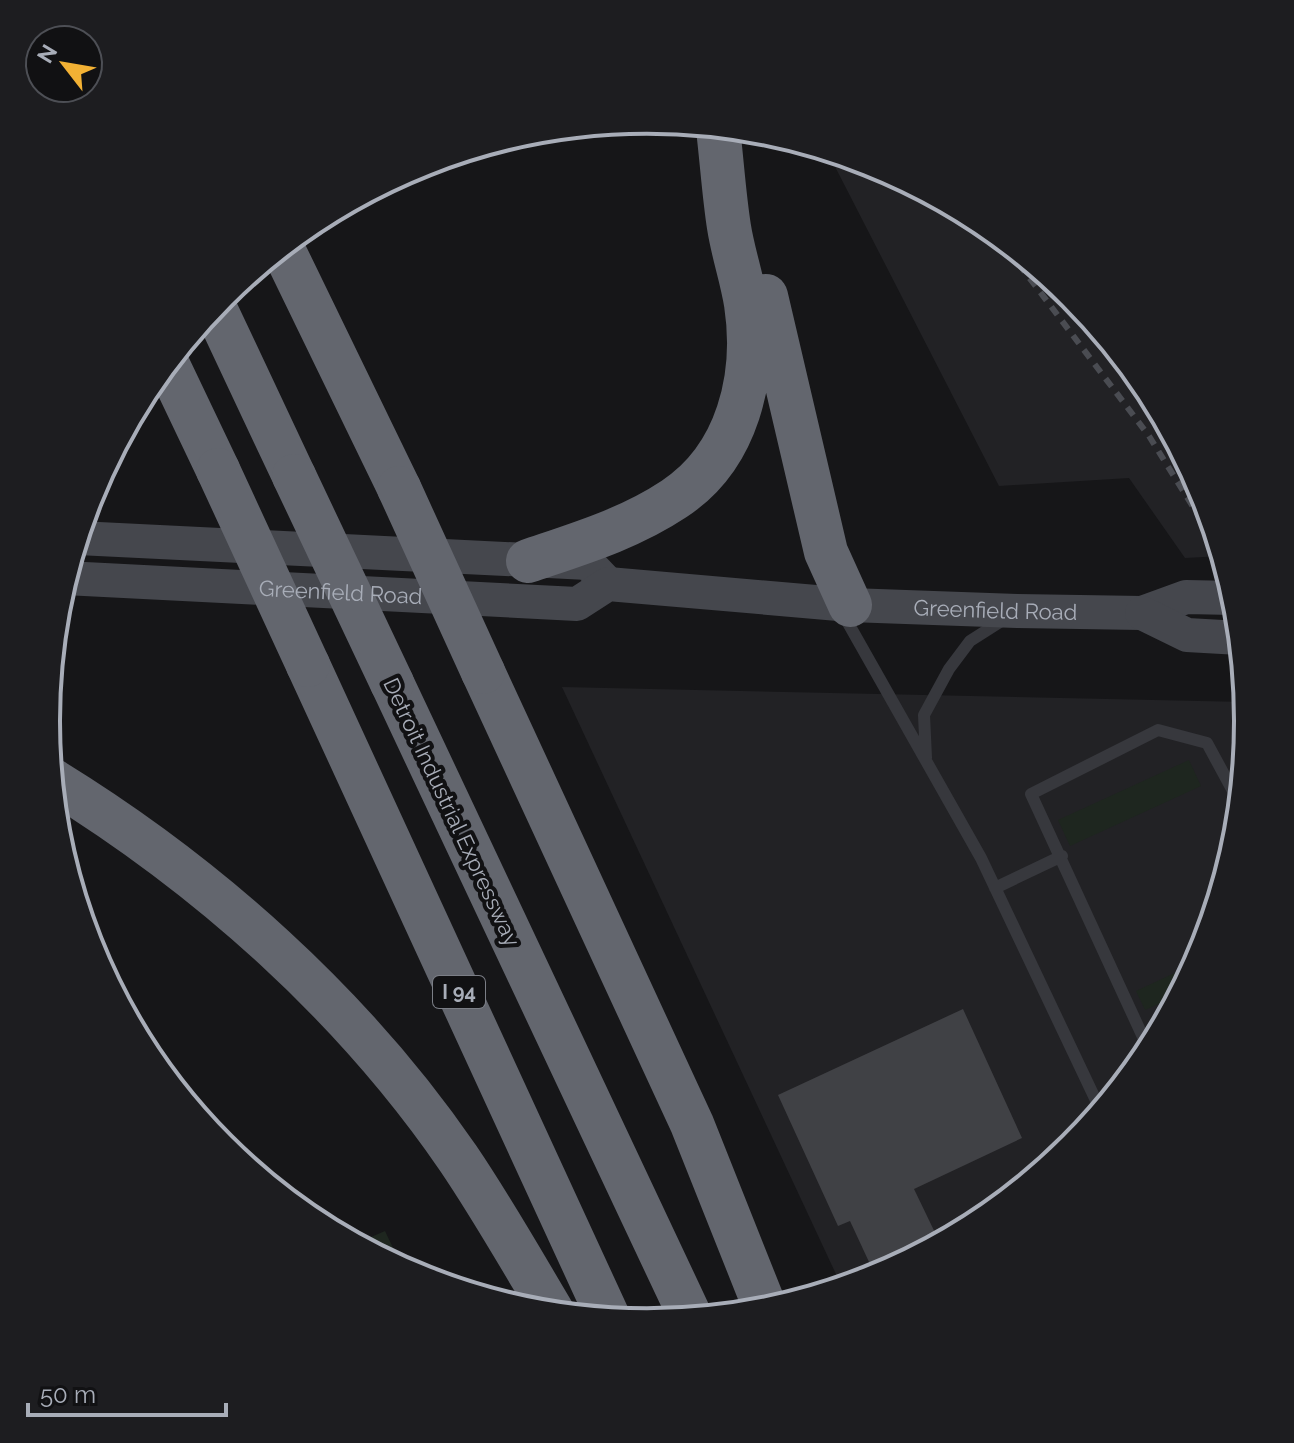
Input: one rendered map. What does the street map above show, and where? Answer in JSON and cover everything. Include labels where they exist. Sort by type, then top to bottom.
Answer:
[{"type":"highway","points":[[528,561],[616,531],[675,499],[708,467],[734,426],[748,374],[750,342],[729,226],[719,140]]},
{"type":"highway","points":[[722,140],[751,231],[826,552],[844,605]]},
{"type":"highway","points":[[301,248],[332,345]]},
{"type":"highway","points":[[288,258],[399,488],[692,1124],[761,1297]]},
{"type":"highway","name":"Detroit Industrial Expressway","points":[[220,319],[686,1307]]},
{"type":"highway","name":"I 94","points":[[173,375],[603,1306]]},
{"type":"highway","points":[[64,788],[136,835],[219,900],[338,1012],[456,1156],[544,1299]]},
{"type":"main road","name":"Greenfield Road","points":[[89,539],[588,563],[608,584]]},
{"type":"main road","name":"Greenfield Road","points":[[78,579],[577,604],[608,584],[844,605],[1017,611],[1142,613],[1186,597],[1221,598]]},
{"type":"main road","name":"Greenfield Road","points":[[1142,613],[1187,635],[1228,637]]},
{"type":"lane","points":[[844,605],[995,888],[1096,1100]]},
{"type":"lane","points":[[926,761],[924,715],[949,669],[970,641],[1017,611]]},
{"type":"lane","points":[[1143,1036],[1031,794],[1158,730],[1207,743],[1230,786]]},
{"type":"lane","points":[[995,888],[1062,856]]},
{"type":"shaded area","points":[[834,166],[907,195],[973,233],[1062,306],[1113,364],[1155,428],[1189,497],[1210,557],[1185,558],[1129,478],[999,486]]},
{"type":"shaded area","points":[[562,687],[1233,702],[1229,798],[1214,873],[1189,946],[1135,1048],[1113,1079],[1062,1137],[1004,1187],[973,1210],[907,1248],[837,1277]]},
{"type":"shaded area","points":[[1189,760],[1201,786],[1070,846],[1058,820]]},
{"type":"shaded area","points":[[1177,972],[1162,1003],[1145,1010],[1136,991]]},
{"type":"shaded area","points":[[385,1231],[395,1252],[387,1248],[368,1238]]},
{"type":"building","points":[[963,1009],[1022,1138],[914,1189],[935,1233],[870,1265],[850,1221],[838,1226],[778,1095]]},
{"type":"railway","points":[[1026,274],[1149,436],[1192,506]]}]
